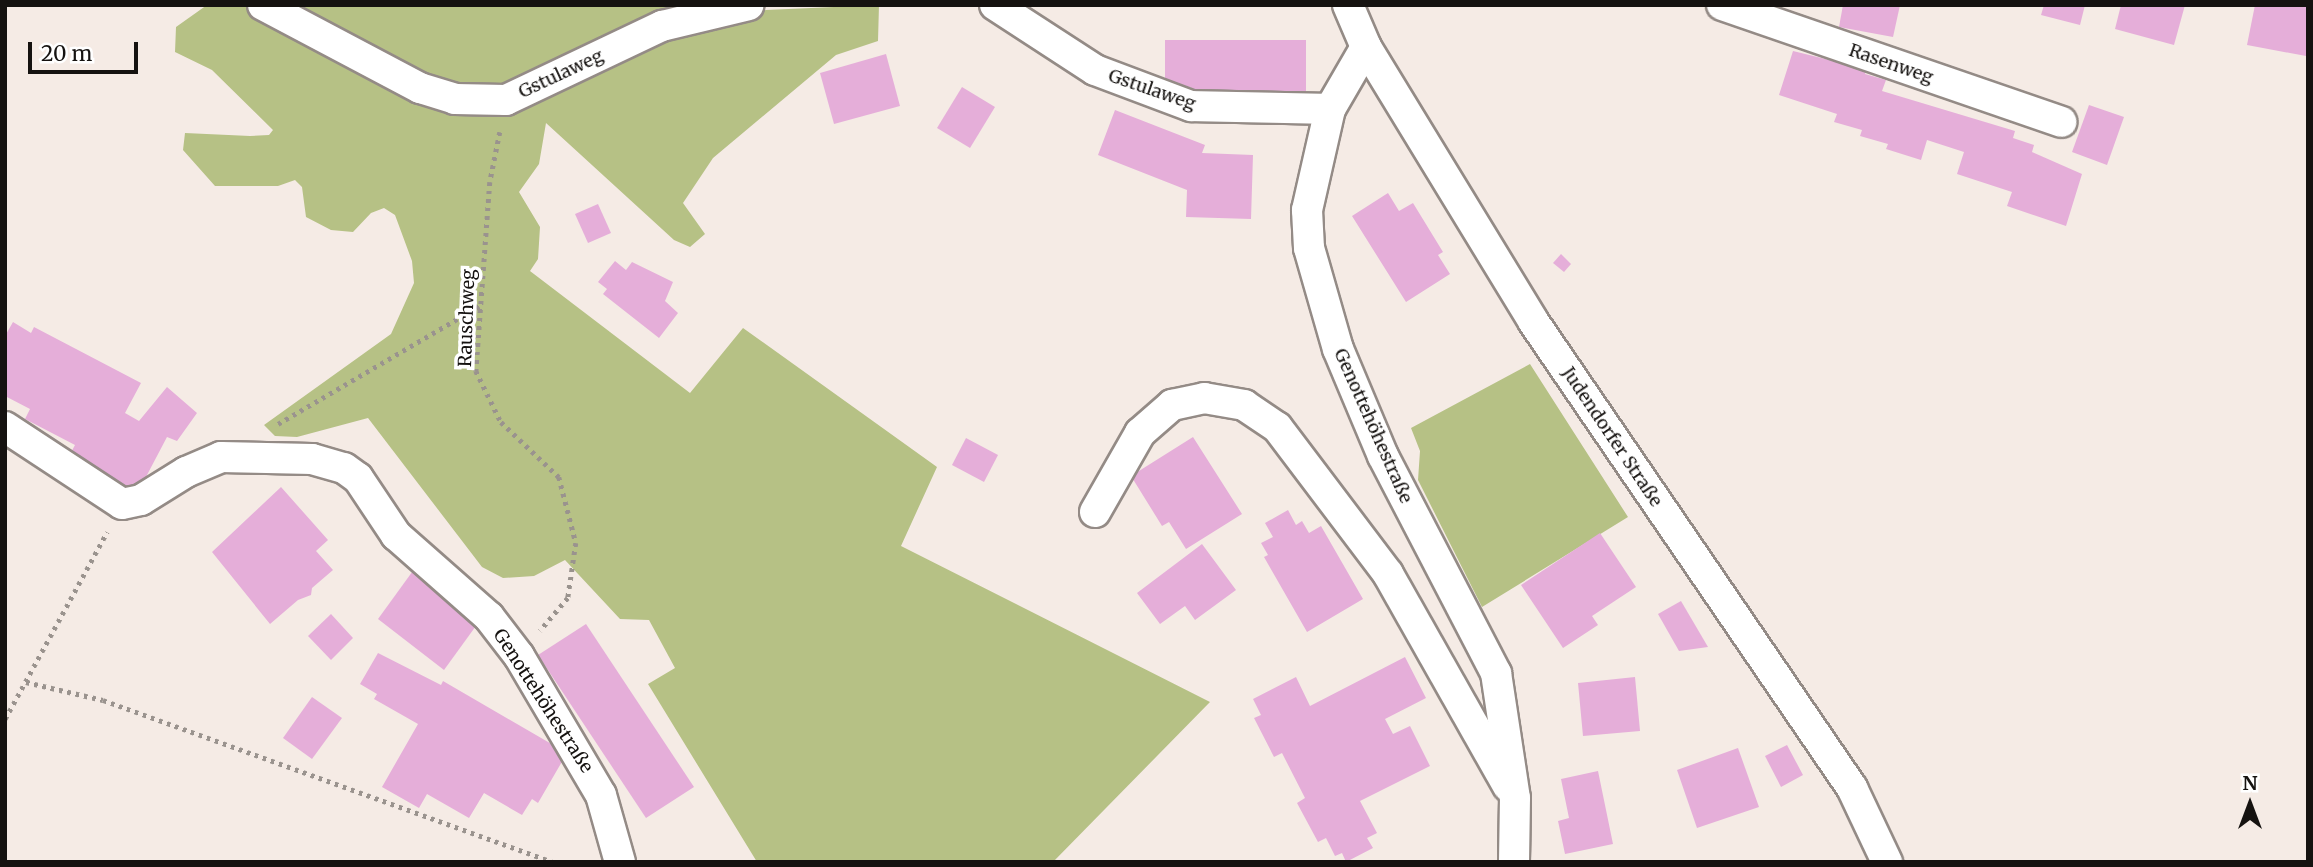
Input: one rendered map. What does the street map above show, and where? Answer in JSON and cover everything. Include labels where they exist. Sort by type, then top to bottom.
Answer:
[{"type":"street","name":"Gstulaweg","points":[[263,5],[420,88],[455,99],[506,100],[662,26],[749,5]]},
{"type":"street","name":"Gstulaweg","points":[[995,5],[1095,70],[1191,106],[1330,109]]},
{"type":"street","name":"Judendorfer Straße","points":[[1348,5],[1366,47],[1533,321],[1852,788],[1887,862]]},
{"type":"street","name":"Rasenweg","points":[[1722,5],[2061,122]]},
{"type":"street","name":"Genottehöhestraße","points":[[1366,47],[1330,109],[1307,225],[1324,307],[1383,456],[1496,673],[1515,798],[1534,862]]},
{"type":"street","name":"Genottehöhestraße","points":[[1095,512],[1140,433],[1172,405],[1204,398],[1244,405],[1277,427],[1388,574],[1515,798],[1514,862]]},
{"type":"street","points":[[5,427],[122,503]]},
{"type":"street","name":"Genottehöhestraße","points":[[122,503],[141,500],[186,472],[221,457],[259,456],[330,462],[358,478],[396,535],[489,617],[519,656],[601,795],[620,862]]},
{"type":"path","name":"Rauschweg","points":[[506,100],[490,182],[476,371],[501,422],[559,477],[576,543],[568,598],[519,656]]},
{"type":"path","points":[[268,430],[480,306]]},
{"type":"path","points":[[5,719],[122,503]]},
{"type":"path","points":[[26,682],[64,689],[180,726],[552,862]]},
{"type":"green space","points":[[207,5],[685,5],[611,33],[622,53],[731,16],[766,10],[879,5],[878,41],[836,55],[713,158],[683,203],[705,234],[690,247],[674,240],[546,123],[539,164],[519,192],[540,227],[538,259],[530,271],[690,393],[743,328],[937,467],[901,546],[1210,702],[1053,862],[757,862],[648,684],[675,668],[649,620],[620,619],[565,560],[534,576],[503,578],[482,567],[368,418],[297,437],[275,436],[264,425],[391,334],[414,283],[412,261],[395,215],[384,208],[371,213],[353,232],[331,230],[306,217],[302,187],[295,180],[278,186],[215,186],[183,150],[185,133],[250,136],[269,135],[273,130],[212,70],[175,52],[176,27]]},
{"type":"green space","points":[[1530,364],[1628,517],[1482,607],[1418,480],[1420,451],[1411,428]]},
{"type":"building","points":[[1843,5],[1900,5],[1893,37],[1839,27]]},
{"type":"building","points":[[2044,5],[2085,5],[2080,25],[2041,15]]},
{"type":"building","points":[[2121,5],[2185,5],[2174,45],[2115,29]]},
{"type":"building","points":[[2255,5],[2308,5],[2306,56],[2247,45]]},
{"type":"building","points":[[1165,40],[1306,40],[1306,98],[1191,98],[1191,87],[1165,87]]},
{"type":"building","points":[[1793,51],[1866,69],[1865,74],[1886,80],[1882,91],[2015,131],[2013,138],[2034,145],[2032,152],[2082,174],[2066,226],[2007,206],[2012,192],[1957,174],[1964,152],[1927,140],[1921,160],[1886,149],[1888,144],[1860,136],[1862,130],[1834,122],[1837,114],[1779,95]]},
{"type":"building","points":[[886,54],[900,106],[834,124],[820,73]]},
{"type":"building","points":[[962,87],[995,107],[970,148],[937,128]]},
{"type":"building","points":[[2089,105],[2124,117],[2107,165],[2072,152]]},
{"type":"building","points":[[1115,110],[1205,145],[1202,153],[1253,155],[1251,219],[1186,217],[1187,190],[1098,155]]},
{"type":"building","points":[[1388,193],[1399,211],[1413,203],[1443,252],[1438,255],[1450,274],[1406,302],[1352,216]]},
{"type":"building","points":[[598,204],[611,233],[588,243],[575,214]]},
{"type":"building","points":[[1561,254],[1571,264],[1564,272],[1553,263]]},
{"type":"building","points":[[615,261],[626,270],[632,262],[673,282],[665,301],[678,313],[659,338],[603,294],[607,289],[598,282]]},
{"type":"building","points":[[13,322],[31,333],[34,327],[141,383],[125,413],[139,421],[167,387],[197,413],[177,441],[167,437],[137,494],[68,458],[75,445],[25,419],[30,409],[5,396],[5,336]]},
{"type":"building","points":[[1193,437],[1242,514],[1186,549],[1169,522],[1162,526],[1131,476]]},
{"type":"building","points":[[966,438],[998,455],[984,482],[952,465]]},
{"type":"building","points":[[281,487],[328,540],[316,551],[333,570],[312,588],[311,595],[298,600],[270,624],[212,552]]},
{"type":"building","points":[[1288,510],[1296,525],[1302,521],[1309,533],[1321,526],[1363,599],[1307,632],[1264,557],[1268,555],[1261,543],[1273,537],[1265,523]]},
{"type":"building","points":[[1600,533],[1636,587],[1592,616],[1598,625],[1563,648],[1521,585]]},
{"type":"building","points":[[1202,544],[1236,590],[1195,620],[1185,606],[1160,624],[1137,593]]},
{"type":"building","points":[[415,568],[481,619],[444,670],[378,619]]},
{"type":"building","points":[[1681,601],[1708,647],[1679,651],[1658,614]]},
{"type":"building","points":[[331,614],[353,638],[331,660],[308,636]]},
{"type":"building","points":[[586,624],[694,787],[646,818],[538,655]]},
{"type":"building","points":[[378,653],[441,685],[443,681],[567,753],[538,803],[532,799],[522,815],[484,793],[469,818],[427,794],[419,808],[382,787],[418,724],[374,699],[377,694],[360,684]]},
{"type":"building","points":[[1405,657],[1426,698],[1385,719],[1393,734],[1410,726],[1430,766],[1360,801],[1377,833],[1367,838],[1373,848],[1346,862],[1342,853],[1335,856],[1326,838],[1318,842],[1297,803],[1305,798],[1282,753],[1274,757],[1254,718],[1261,715],[1253,699],[1296,677],[1310,706]]},
{"type":"building","points":[[1635,677],[1640,731],[1583,736],[1578,683]]},
{"type":"building","points":[[312,697],[342,718],[312,759],[283,738]]},
{"type":"building","points":[[1787,745],[1803,775],[1781,787],[1765,756]]},
{"type":"building","points":[[1738,748],[1759,807],[1697,828],[1677,770]]},
{"type":"building","points":[[1598,771],[1613,844],[1565,854],[1558,821],[1569,818],[1561,779]]}]
